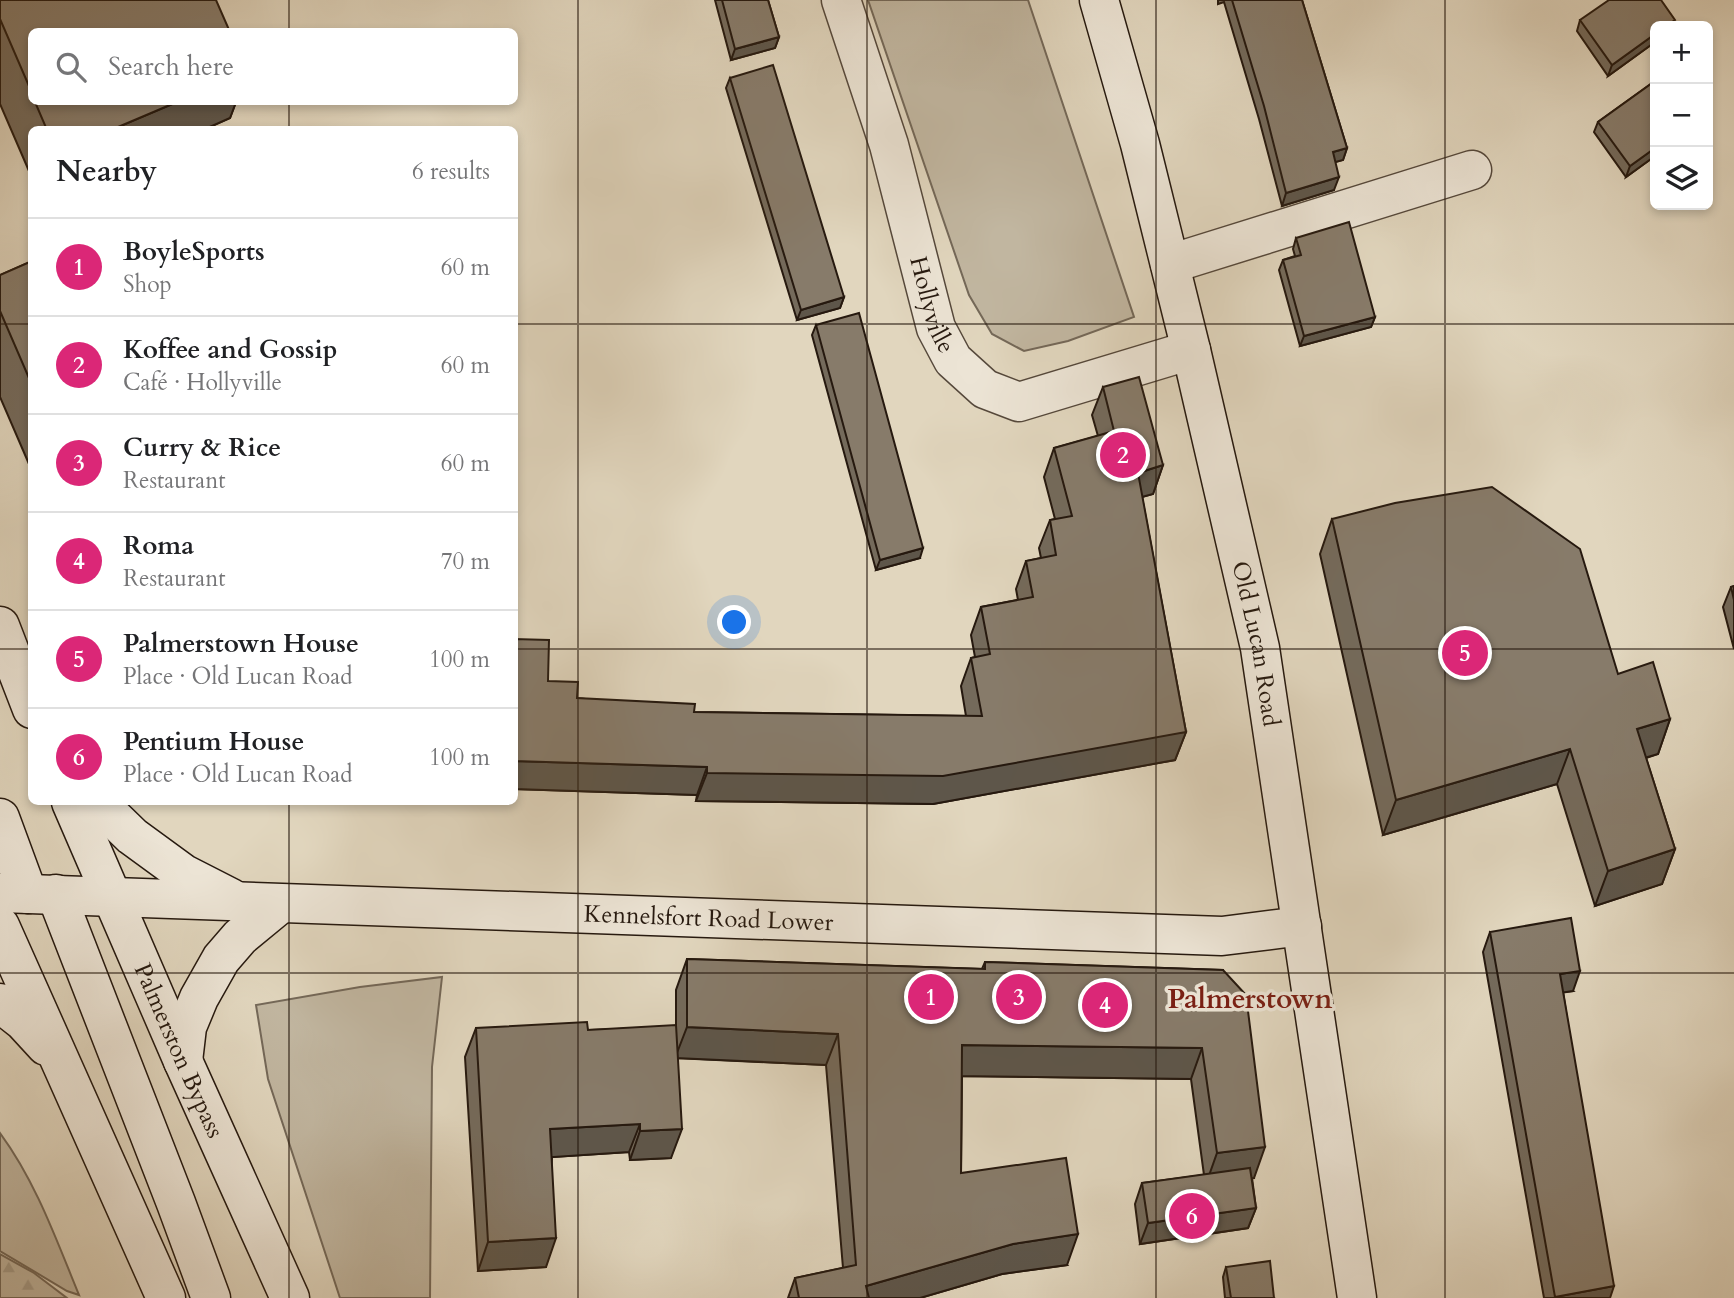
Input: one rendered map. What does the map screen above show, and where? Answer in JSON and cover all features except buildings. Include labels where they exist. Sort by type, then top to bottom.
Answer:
[{"type":"street","name":"Hollyville","points":[[841,0],[888,145],[936,328],[953,360],[985,389],[1019,402],[1191,350]]},
{"type":"street","name":"Old Lucan Road","points":[[1099,0],[1170,264],[1260,648],[1357,1298]]},
{"type":"street","points":[[1170,264],[1472,170]]},
{"type":"street","points":[[0,626],[28,699]]},
{"type":"street","name":"Palmerston Bypass","points":[[72,805],[290,1298]]},
{"type":"street","points":[[100,805],[132,836],[184,874],[240,902]]},
{"type":"street","points":[[0,818],[28,894],[176,1203],[211,1298]]},
{"type":"street","name":"Kennelsfort Road Lower","points":[[28,894],[1222,936],[1301,926]]},
{"type":"street","points":[[183,1060],[187,1027],[199,998],[221,959],[240,937],[280,904]]},
{"type":"street","points":[[0,926],[166,1298]]},
{"type":"street","points":[[0,1003],[23,1021],[59,1060]]},
{"type":"green space","points":[[868,0],[1028,0],[1134,317],[1068,341],[1024,351],[992,334],[969,295]]},
{"type":"green space","points":[[442,977],[432,1067],[430,1298],[340,1298],[268,1079],[256,1005],[360,987]]},
{"type":"green space","points":[[0,1133],[35,1191],[79,1295],[67,1291],[0,1251]]},
{"type":"green space","points":[[0,1254],[34,1273],[67,1298],[0,1298]]},
{"type":"place","name":"Koffee and Gossip","points":[[1123,455]]},
{"type":"place","name":"Palmerstown House","points":[[1465,653]]},
{"type":"place","name":"BoyleSports","points":[[931,997]]},
{"type":"place","name":"Curry & Rice","points":[[1019,997]]},
{"type":"place","name":"Roma","points":[[1105,1005]]},
{"type":"place","name":"Pentium House","points":[[1192,1216]]},
{"type":"district","name":"Palmerstown","points":[[1250,999]]}]
